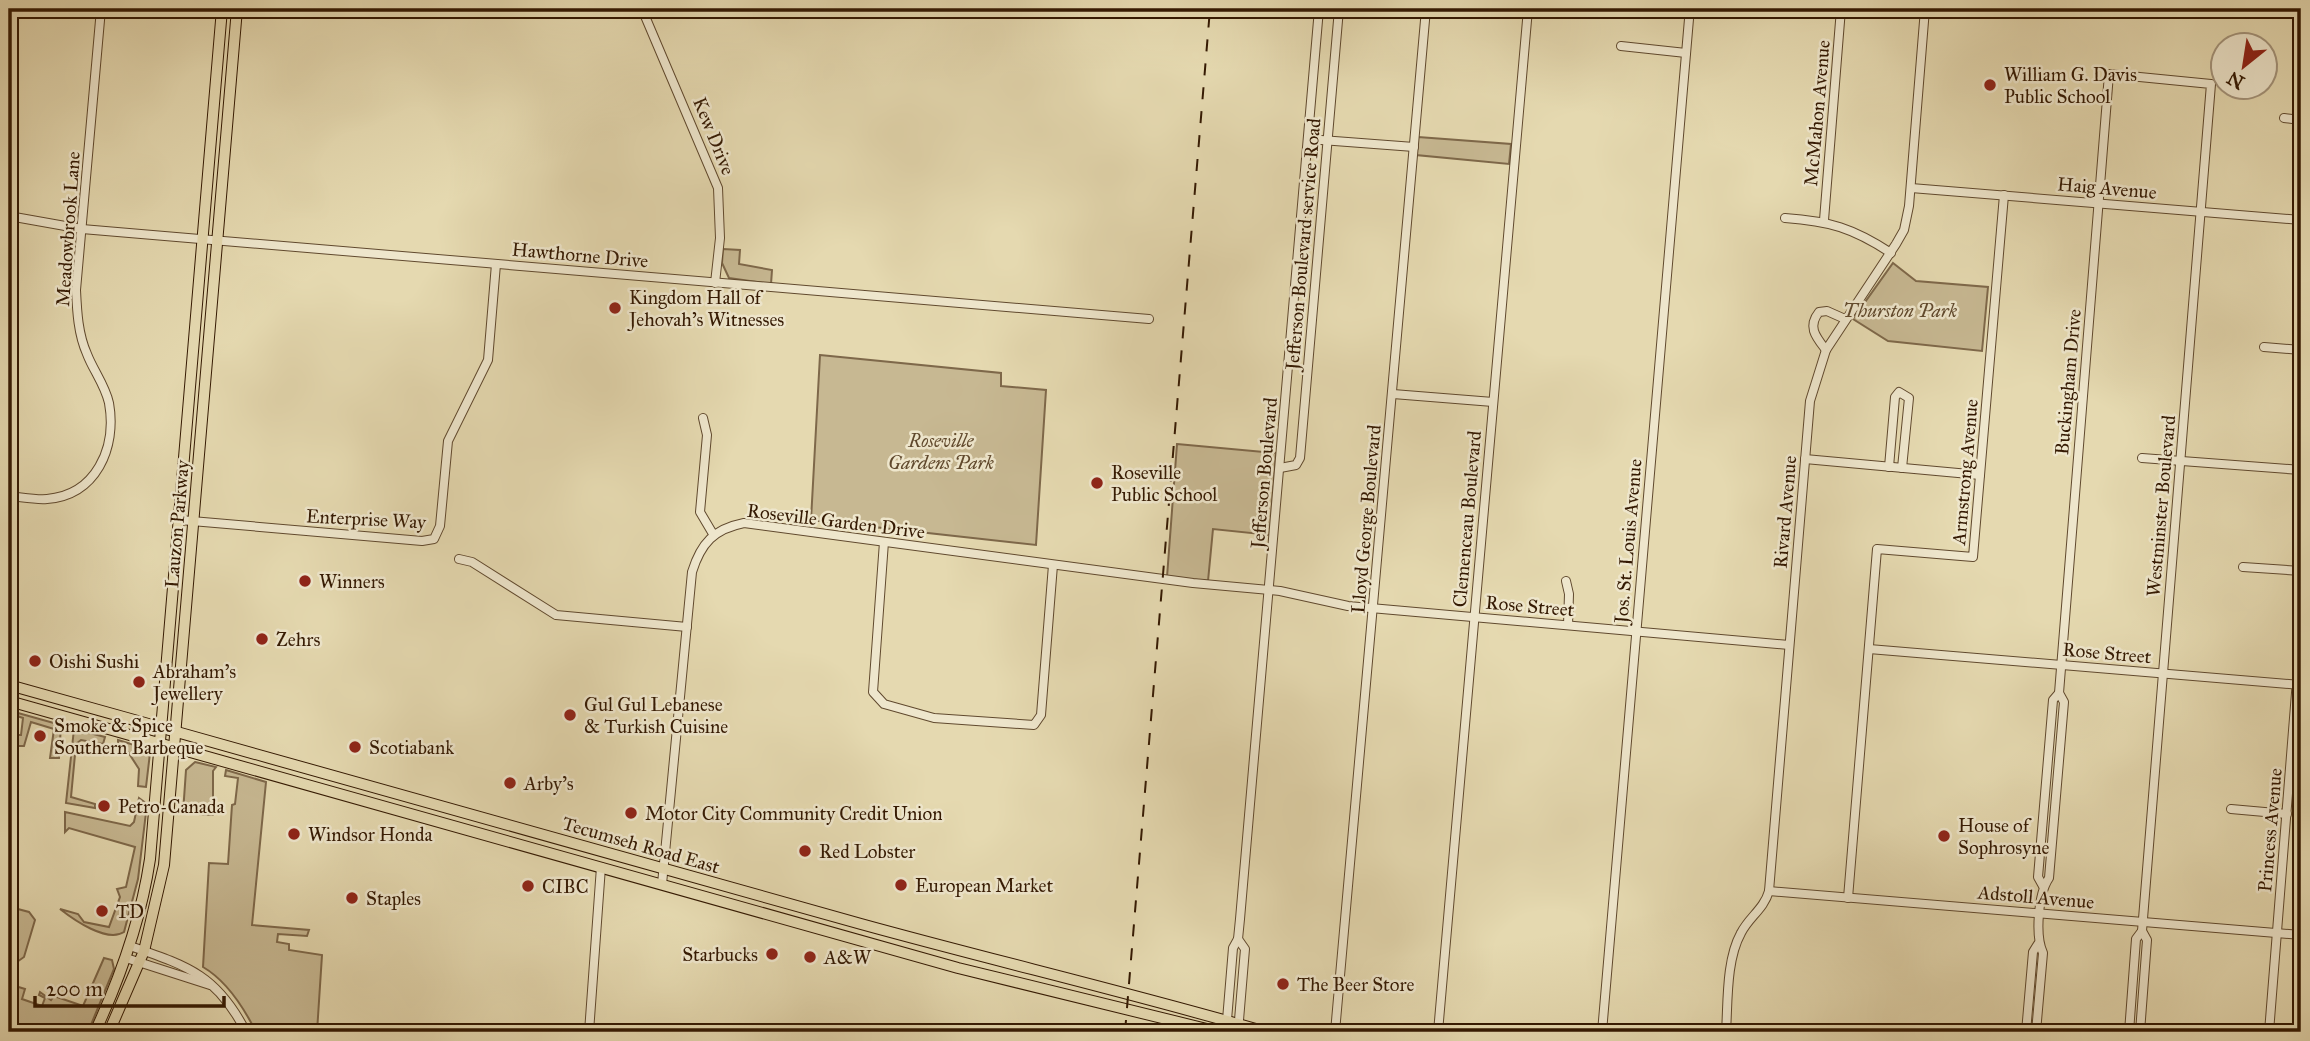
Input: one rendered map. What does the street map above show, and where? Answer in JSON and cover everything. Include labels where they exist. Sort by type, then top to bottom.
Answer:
[{"type":"main road","name":"Lauzon Parkway","points":[[95,1032],[126,958],[145,892],[162,728],[222,9]]},
{"type":"main road","name":"Lauzon Parkway","points":[[109,1032],[144,951],[164,865],[237,9]]},
{"type":"main road","name":"Tecumseh Road East","points":[[9,685],[666,870],[1227,1021],[1238,1028],[1266,1032]]},
{"type":"main road","name":"Tecumseh Road East","points":[[9,701],[958,968],[1219,1032]]},
{"type":"street","name":"Meadowbrook Lane","points":[[9,496],[45,499],[67,495],[92,477],[110,448],[108,400],[86,353],[78,317],[76,290],[101,9]]},
{"type":"street","name":"Kew Drive","points":[[642,9],[718,188],[720,238],[715,282]]},
{"type":"street","name":"Jefferson Boulevard","points":[[1226,1032],[1233,948],[1238,939],[1319,9]]},
{"type":"street","name":"Jefferson Boulevard service Road","points":[[1280,468],[1296,465],[1300,458],[1339,9]]},
{"type":"street","name":"Lloyd George Boulevard","points":[[1335,1032],[1426,9]]},
{"type":"street","name":"Clemenceau Boulevard","points":[[1438,1032],[1528,9]]},
{"type":"street","name":"McMahon Avenue","points":[[1824,220],[1842,9]]},
{"type":"street","name":"Rivard Avenue","points":[[1726,1032],[1735,946],[1744,928],[1766,903],[1769,891],[1810,401],[1826,350],[1904,230],[1911,188],[1925,9]]},
{"type":"street","name":"Jos. St. Louis Avenue","points":[[1602,1032],[1689,19]]},
{"type":"street","points":[[1621,46],[1686,53]]},
{"type":"street","name":"Buckingham Drive","points":[[2036,1032],[2043,953],[2038,944],[2043,886],[2038,877],[2053,700],[2059,693],[2109,74],[2208,84]]},
{"type":"street","name":"Westminster Boulevard","points":[[2140,1032],[2147,940],[2143,927],[2210,102]]},
{"type":"street","points":[[2284,118],[2301,120]]},
{"type":"street","points":[[1308,139],[1414,147]]},
{"type":"street","name":"Haig Avenue","points":[[1911,188],[2301,220]]},
{"type":"street","name":"Armstrong Avenue","points":[[1849,898],[1877,549],[1973,557],[2004,195]]},
{"type":"street","name":"Hawthorne Drive","points":[[9,216],[82,229],[1149,319]]},
{"type":"street","points":[[1785,218],[1824,220],[1847,228],[1891,253]]},
{"type":"street","name":"Enterprise Way","points":[[180,520],[422,541],[434,539],[440,526],[448,441],[488,360],[496,264]]},
{"type":"street","points":[[1826,350],[1814,334],[1814,318],[1819,312],[1827,311],[1845,319]]},
{"type":"street","points":[[2264,348],[2301,350]]},
{"type":"street","points":[[1286,389],[1306,390]]},
{"type":"street","points":[[1889,467],[1895,397],[1899,392],[1909,398],[1902,468]]},
{"type":"street","points":[[1393,394],[1493,402]]},
{"type":"street","points":[[662,884],[666,870],[692,572],[699,551],[713,534],[700,512],[707,435],[703,418]]},
{"type":"street","points":[[2142,457],[2301,470]]},
{"type":"street","points":[[1805,459],[1980,475]]},
{"type":"street","name":"Roseville Garden Drive","points":[[713,534],[744,523],[1054,565],[1269,590]]},
{"type":"street","points":[[884,542],[873,692],[884,704],[934,718],[1034,725],[1041,715],[1054,565]]},
{"type":"street","points":[[459,559],[472,562],[556,615],[687,627]]},
{"type":"street","points":[[2243,567],[2301,572]]},
{"type":"street","points":[[1566,581],[1569,594],[1568,625]]},
{"type":"street","name":"Rose Street","points":[[1269,590],[1319,602],[1374,609],[1789,645]]},
{"type":"street","name":"Princess Avenue","points":[[2269,1032],[2299,685],[2301,630]]},
{"type":"street","name":"Rose Street","points":[[1869,649],[2299,685]]},
{"type":"street","points":[[2231,809],[2287,814]]},
{"type":"street","points":[[589,1032],[601,867]]},
{"type":"street","name":"Adstoll Avenue","points":[[1769,891],[2041,914],[2143,927],[2301,935]]},
{"type":"street","name":"Westminster Boulevard","points":[[2129,1032],[2137,939],[2143,927]]},
{"type":"street","name":"Jefferson Boulevard","points":[[1238,939],[1245,949],[1238,1028]]},
{"type":"street","name":"Buckingham Drive","points":[[2026,1032],[2032,951],[2038,944]]},
{"type":"street","points":[[130,946],[191,968],[205,976],[238,1017],[246,1032]]},
{"type":"street","points":[[126,958],[210,985]]},
{"type":"green space","points":[[1418,137],[1511,144],[1509,164],[1416,155]]},
{"type":"green space","points":[[723,249],[740,250],[739,264],[772,270],[771,284],[729,278],[722,263]]},
{"type":"green space","name":"Thurston Park","points":[[1893,263],[1916,281],[1988,287],[1982,351],[1888,341],[1853,319]]},
{"type":"green space","name":"Roseville Gardens Park","points":[[820,355],[1001,373],[1001,386],[1046,390],[1036,545],[811,520]]},
{"type":"green space","points":[[1177,444],[1276,453],[1270,535],[1213,529],[1208,581],[1167,577]]},
{"type":"green space","points":[[18,713],[61,725],[59,758],[50,758],[54,729],[31,722],[24,746],[16,746],[14,753],[14,735],[21,735],[23,718],[17,716]]},
{"type":"green space","points":[[74,729],[105,737],[103,744],[81,740],[76,744],[71,797],[95,804],[95,808],[66,803]]},
{"type":"green space","points":[[118,740],[144,748],[150,753],[146,787],[138,786],[139,769],[128,752],[118,750]]},
{"type":"green space","points":[[195,762],[216,767],[213,771],[213,815],[183,813],[186,770]]},
{"type":"green space","points":[[226,770],[266,782],[252,925],[309,930],[307,936],[278,934],[277,942],[289,944],[289,950],[322,955],[317,1032],[256,1032],[234,996],[220,980],[203,967],[209,863],[228,864],[232,805],[235,804],[238,778],[225,776]]},
{"type":"green space","points":[[139,798],[147,804],[138,879],[124,932],[109,935],[82,924],[60,909],[78,914],[84,922],[109,927],[120,897],[117,889],[126,887],[135,847],[69,828],[65,832],[65,812],[130,826],[134,822]]},
{"type":"green space","points":[[14,908],[29,912],[35,920],[24,957],[17,962],[9,959],[9,927]]},
{"type":"green space","points":[[104,958],[112,960],[114,969],[88,1032],[9,1032],[9,984],[25,989],[22,999],[42,1006],[45,998],[39,995],[40,992],[51,1000],[54,996],[83,1006]]},
{"type":"railway","points":[[1125,1032],[1210,9]]},
{"type":"place","name":"William G. Davis Public School","points":[[1990,85]]},
{"type":"place","name":"Kingdom Hall of Jehovah's Witnesses","points":[[615,308]]},
{"type":"place","name":"Roseville Public School","points":[[1097,483]]},
{"type":"place","name":"Winners","points":[[305,581]]},
{"type":"place","name":"Zehrs","points":[[262,639]]},
{"type":"place","name":"Oishi Sushi","points":[[35,661]]},
{"type":"place","name":"Abraham's Jewellery","points":[[139,682]]},
{"type":"place","name":"Gul Gul Lebanese & Turkish Cuisine","points":[[570,715]]},
{"type":"place","name":"Smoke & Spice Southern Barbeque","points":[[40,736]]},
{"type":"place","name":"Scotiabank","points":[[355,747]]},
{"type":"place","name":"Arby's","points":[[510,783]]},
{"type":"place","name":"Petro-Canada","points":[[104,806]]},
{"type":"place","name":"Motor City Community Credit Union","points":[[631,813]]},
{"type":"place","name":"Windsor Honda","points":[[294,834]]},
{"type":"place","name":"House of Sophrosyne","points":[[1944,836]]},
{"type":"place","name":"Red Lobster","points":[[805,851]]},
{"type":"place","name":"European Market","points":[[901,885]]},
{"type":"place","name":"CIBC","points":[[528,886]]},
{"type":"place","name":"Staples","points":[[352,898]]},
{"type":"place","name":"TD","points":[[102,911]]},
{"type":"place","name":"Starbucks","points":[[772,954]]},
{"type":"place","name":"A&W","points":[[810,957]]},
{"type":"place","name":"The Beer Store","points":[[1283,984]]}]
